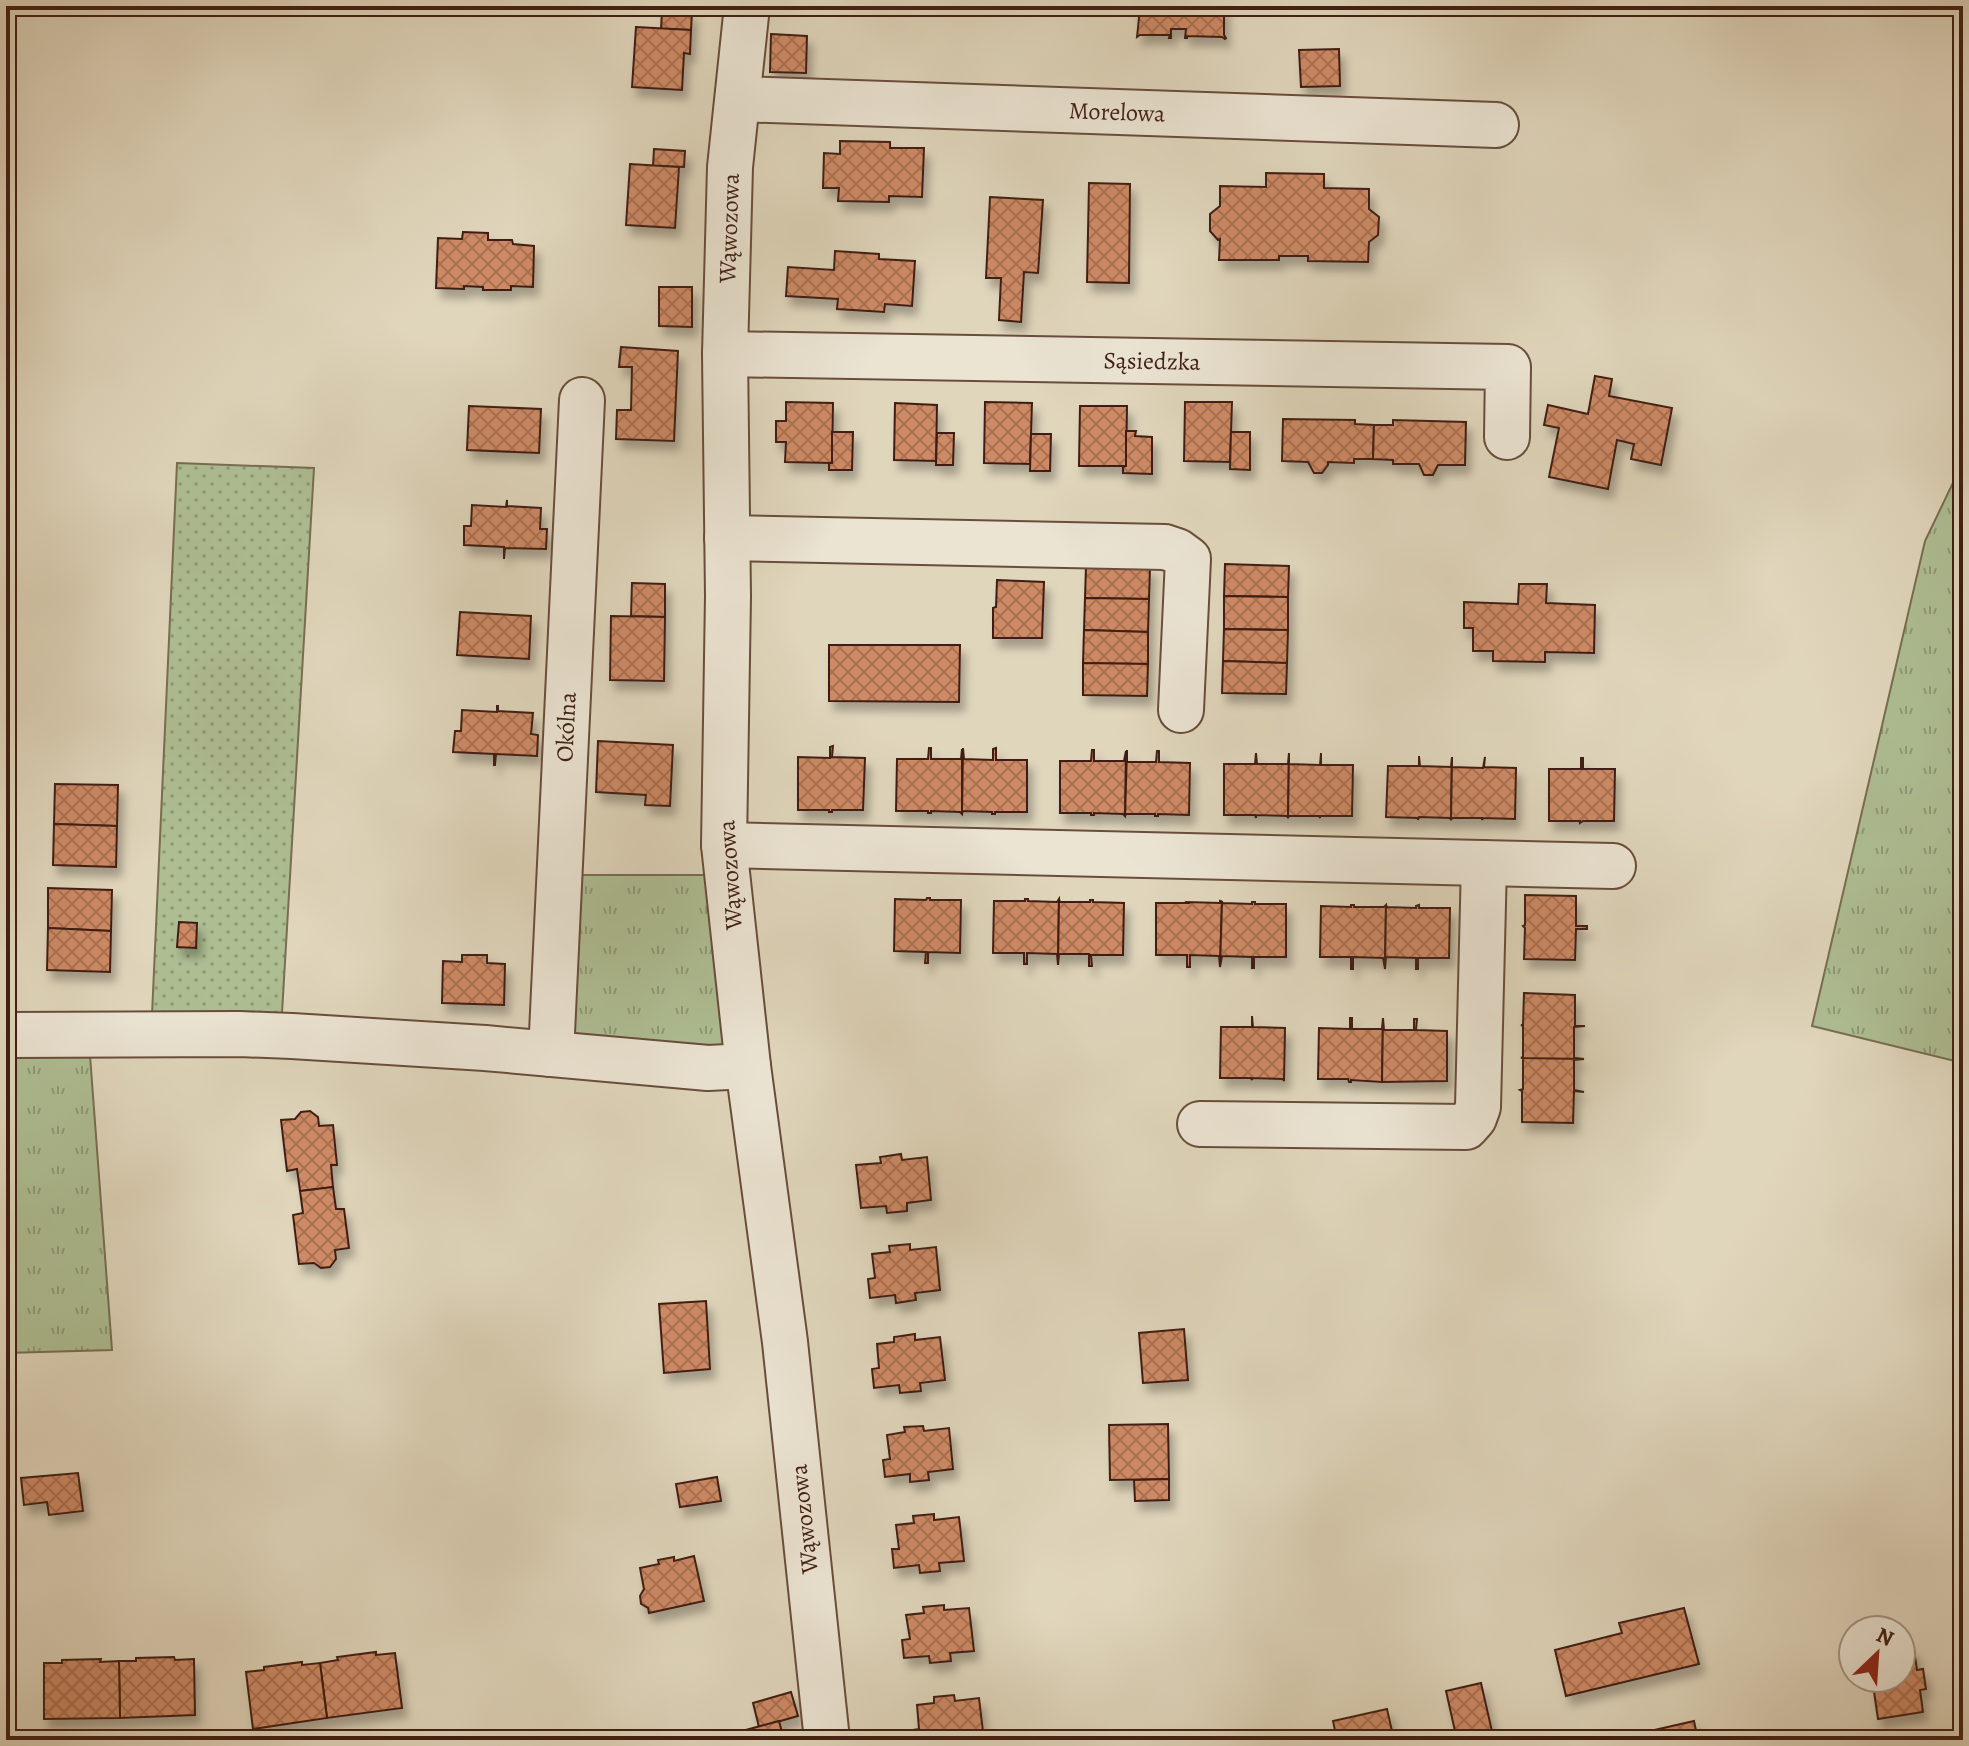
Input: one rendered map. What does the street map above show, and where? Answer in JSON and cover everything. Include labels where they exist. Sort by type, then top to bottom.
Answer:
[{"type":"street","name":"Wąwozowa","points":[[747,6],[730,167],[725,354],[728,596],[724,845],[748,1066],[785,1342],[827,1740]]},
{"type":"street","name":"Morelowa","points":[[738,99],[1496,125]]},
{"type":"street","name":"Sąsiedzka","points":[[725,354],[1508,367],[1507,437]]},
{"type":"street","name":"Okólna","points":[[551,1054],[582,400]]},
{"type":"street","points":[[727,538],[1165,547],[1177,551],[1188,559],[1181,710]]},
{"type":"street","points":[[724,845],[1613,866]]},
{"type":"street","points":[[1200,1124],[1466,1127],[1478,1107],[1484,863]]},
{"type":"street","points":[[6,1035],[239,1034],[485,1048],[708,1068],[748,1066]]},
{"type":"green space","points":[[1963,462],[1963,1063],[1812,1026],[1925,541]]},
{"type":"green space","points":[[177,463],[314,468],[282,1013],[152,1015]]},
{"type":"green space","points":[[562,875],[706,875],[728,1052],[551,1037]]},
{"type":"green space","points":[[89,1042],[112,1350],[6,1353],[6,1050]]},
{"type":"building","points":[[1132,6],[1224,6],[1226,38],[1185,38],[1186,29],[1171,29],[1171,38],[1170,35],[1137,37],[1140,8]]},
{"type":"building","points":[[662,11],[692,12],[691,30],[661,29]]},
{"type":"building","points":[[636,27],[691,30],[690,54],[684,53],[682,90],[632,87]]},
{"type":"building","points":[[771,34],[807,36],[806,73],[770,72]]},
{"type":"building","points":[[1339,49],[1340,86],[1301,87],[1299,50]]},
{"type":"building","points":[[840,141],[890,142],[890,148],[924,148],[922,197],[889,196],[889,202],[838,201],[839,188],[823,188],[824,153],[840,154]]},
{"type":"building","points":[[654,149],[685,151],[684,167],[653,166]]},
{"type":"building","points":[[630,164],[679,167],[675,228],[626,225]]},
{"type":"building","points":[[1266,173],[1324,174],[1324,188],[1369,189],[1369,209],[1379,217],[1378,235],[1369,242],[1368,262],[1308,261],[1308,256],[1279,256],[1279,260],[1219,260],[1220,239],[1210,231],[1210,214],[1220,206],[1220,186],[1266,187]]},
{"type":"building","points":[[1089,183],[1130,184],[1129,283],[1087,282]]},
{"type":"building","points":[[990,197],[1043,200],[1038,273],[1024,272],[1021,322],[999,320],[1001,278],[986,278]]},
{"type":"building","points":[[463,232],[488,233],[488,240],[512,240],[513,244],[534,246],[533,287],[511,286],[511,290],[464,286],[464,289],[436,288],[438,238],[462,239]]},
{"type":"building","points":[[835,251],[879,254],[879,259],[915,261],[912,306],[885,304],[884,312],[837,309],[838,299],[786,296],[788,267],[834,270]]},
{"type":"building","points":[[659,287],[692,287],[692,327],[659,326]]},
{"type":"building","points":[[621,347],[678,351],[674,441],[616,439],[617,410],[631,410],[632,367],[619,367]]},
{"type":"building","points":[[1595,376],[1612,379],[1609,396],[1672,408],[1661,465],[1631,459],[1634,444],[1617,440],[1608,489],[1549,477],[1559,428],[1544,425],[1548,405],[1588,414]]},
{"type":"building","points":[[786,402],[833,403],[832,463],[785,462],[786,442],[776,442],[776,421],[786,421]]},
{"type":"building","points":[[985,402],[1032,403],[1030,464],[984,463]]},
{"type":"building","points":[[1185,402],[1232,402],[1230,462],[1184,461]]},
{"type":"building","points":[[895,403],[937,405],[936,461],[894,460]]},
{"type":"building","points":[[469,406],[541,409],[539,453],[467,450]]},
{"type":"building","points":[[1080,406],[1127,406],[1126,466],[1079,466]]},
{"type":"building","points":[[1283,419],[1355,420],[1355,424],[1374,425],[1373,459],[1354,459],[1354,463],[1328,462],[1322,473],[1314,473],[1308,462],[1282,461]]},
{"type":"building","points":[[1393,420],[1466,422],[1465,465],[1438,465],[1433,475],[1424,475],[1419,464],[1393,464],[1393,460],[1373,459],[1374,425],[1393,425]]},
{"type":"building","points":[[1126,431],[1136,431],[1135,436],[1152,437],[1152,474],[1123,473],[1126,466]]},
{"type":"building","points":[[832,432],[853,432],[852,470],[829,470],[829,463],[832,463]]},
{"type":"building","points":[[1231,432],[1250,432],[1250,470],[1230,469]]},
{"type":"building","points":[[937,433],[954,433],[953,465],[936,465]]},
{"type":"building","points":[[1031,434],[1051,434],[1050,471],[1030,471]]},
{"type":"building","points":[[507,500],[507,506],[541,508],[540,529],[547,529],[546,549],[505,548],[504,559],[504,547],[464,545],[464,526],[471,526],[472,505],[506,507]]},
{"type":"building","points":[[1225,564],[1289,566],[1288,597],[1224,596]]},
{"type":"building","points":[[1086,566],[1150,567],[1149,599],[1085,598]]},
{"type":"building","points":[[997,580],[1044,582],[1042,638],[993,638]]},
{"type":"building","points":[[632,583],[665,584],[665,617],[631,616]]},
{"type":"building","points":[[1519,584],[1547,584],[1546,603],[1595,605],[1594,653],[1545,652],[1545,662],[1493,661],[1493,651],[1473,651],[1473,628],[1464,628],[1464,602],[1518,604]]},
{"type":"building","points":[[1224,596],[1288,597],[1288,630],[1224,629]]},
{"type":"building","points":[[1085,598],[1149,599],[1148,632],[1084,630]]},
{"type":"building","points":[[460,612],[531,616],[529,659],[457,655]]},
{"type":"building","points":[[611,616],[665,617],[664,681],[610,680]]},
{"type":"building","points":[[1224,629],[1288,630],[1287,663],[1223,661]]},
{"type":"building","points":[[1084,630],[1148,632],[1148,664],[1083,663]]},
{"type":"building","points":[[829,645],[960,645],[959,702],[829,701]]},
{"type":"building","points":[[1223,661],[1287,663],[1286,694],[1222,693]]},
{"type":"building","points":[[1083,663],[1148,664],[1147,696],[1083,695]]},
{"type":"building","points":[[497,706],[498,711],[533,713],[531,734],[538,735],[537,756],[496,754],[494,765],[494,754],[453,752],[455,731],[461,731],[462,710],[497,712]]},
{"type":"building","points":[[598,741],[673,745],[670,806],[645,805],[646,795],[596,792]]},
{"type":"building","points":[[833,746],[832,757],[865,758],[863,810],[798,810],[798,757],[830,758],[830,747]]},
{"type":"building","points":[[929,748],[931,759],[961,759],[962,749],[962,814],[896,811],[897,759],[928,759]]},
{"type":"building","points":[[963,748],[964,759],[993,760],[993,749],[996,748],[996,760],[1027,760],[1027,812],[992,814],[963,811],[962,814]]},
{"type":"building","points":[[1092,750],[1094,761],[1124,761],[1126,751],[1125,816],[1060,813],[1060,761],[1091,761]]},
{"type":"building","points":[[1127,750],[1127,762],[1156,762],[1159,751],[1159,762],[1190,763],[1189,815],[1125,816]]},
{"type":"building","points":[[1256,753],[1257,764],[1288,764],[1289,753],[1288,818],[1224,815],[1224,764],[1255,764]]},
{"type":"building","points":[[1289,753],[1289,764],[1320,765],[1321,753],[1321,765],[1353,765],[1352,816],[1288,818]]},
{"type":"building","points":[[1419,756],[1420,766],[1451,767],[1452,757],[1451,820],[1386,817],[1388,766],[1419,766]]},
{"type":"building","points":[[1452,757],[1452,767],[1483,768],[1485,757],[1484,767],[1516,768],[1515,819],[1451,820]]},
{"type":"building","points":[[1581,758],[1583,769],[1615,769],[1614,821],[1549,821],[1549,769],[1581,769]]},
{"type":"building","points":[[55,784],[118,785],[117,826],[54,824]]},
{"type":"building","points":[[54,824],[117,826],[116,867],[53,865]]},
{"type":"building","points":[[48,888],[112,890],[111,931],[48,928]]},
{"type":"building","points":[[1525,895],[1576,896],[1576,926],[1587,926],[1587,929],[1576,929],[1575,960],[1524,959]]},
{"type":"building","points":[[895,899],[961,900],[960,953],[928,952],[928,963],[925,963],[926,952],[894,951]]},
{"type":"building","points":[[1025,899],[1057,902],[1059,899],[1058,965],[1057,954],[1027,953],[1027,964],[1024,964],[1024,953],[993,953],[994,901]]},
{"type":"building","points":[[1059,899],[1060,902],[1093,900],[1124,903],[1123,955],[1091,955],[1092,966],[1089,966],[1089,954],[1059,954],[1058,965]]},
{"type":"building","points":[[1220,901],[1220,967],[1219,956],[1190,955],[1190,967],[1187,967],[1187,955],[1156,955],[1156,903]]},
{"type":"building","points":[[1222,902],[1286,904],[1286,957],[1254,957],[1252,968],[1252,957],[1222,956],[1220,967]]},
{"type":"building","points":[[1386,905],[1385,969],[1383,958],[1353,957],[1351,969],[1351,957],[1320,957],[1321,906]]},
{"type":"building","points":[[1386,905],[1450,908],[1449,958],[1418,958],[1416,969],[1416,958],[1386,957],[1385,969]]},
{"type":"building","points":[[179,922],[197,923],[196,948],[177,947]]},
{"type":"building","points":[[48,928],[111,931],[110,972],[47,970]]},
{"type":"building","points":[[462,955],[487,955],[487,963],[505,964],[504,1005],[442,1003],[443,961],[462,962]]},
{"type":"building","points":[[1524,993],[1575,995],[1575,1026],[1585,1026],[1574,1027],[1574,1058],[1584,1059],[1521,1058]]},
{"type":"building","points":[[1252,1016],[1253,1027],[1285,1028],[1284,1081],[1220,1078],[1221,1027],[1252,1027]]},
{"type":"building","points":[[1350,1018],[1352,1029],[1382,1029],[1383,1018],[1382,1082],[1318,1079],[1319,1028],[1350,1029]]},
{"type":"building","points":[[1383,1018],[1384,1030],[1414,1030],[1414,1019],[1417,1019],[1416,1030],[1447,1031],[1447,1081],[1382,1082]]},
{"type":"building","points":[[1523,1058],[1584,1059],[1574,1060],[1574,1090],[1584,1092],[1574,1091],[1573,1123],[1522,1122],[1520,1090],[1523,1089]]},
{"type":"building","points":[[310,1111],[318,1117],[319,1126],[333,1125],[337,1165],[331,1165],[333,1187],[300,1191],[297,1169],[287,1171],[281,1120],[295,1119],[301,1112]]},
{"type":"building","points":[[901,1154],[902,1160],[927,1157],[931,1200],[907,1203],[907,1211],[887,1213],[886,1206],[861,1208],[856,1165],[881,1163],[880,1157]]},
{"type":"building","points":[[333,1187],[336,1209],[344,1209],[349,1248],[335,1250],[336,1259],[330,1267],[321,1268],[314,1263],[299,1264],[293,1215],[303,1213],[300,1191]]},
{"type":"building","points":[[910,1244],[910,1250],[936,1247],[940,1290],[915,1293],[916,1300],[896,1303],[895,1295],[870,1298],[868,1279],[875,1278],[872,1254],[890,1252],[889,1246]]},
{"type":"building","points":[[706,1301],[710,1369],[664,1373],[659,1304]]},
{"type":"building","points":[[1184,1329],[1188,1380],[1143,1383],[1139,1333]]},
{"type":"building","points":[[915,1334],[915,1340],[940,1337],[945,1380],[920,1383],[921,1391],[900,1393],[899,1385],[874,1388],[872,1369],[879,1368],[877,1344],[894,1342],[894,1337]]},
{"type":"building","points":[[1168,1424],[1169,1479],[1110,1480],[1109,1425]]},
{"type":"building","points":[[923,1426],[924,1431],[949,1428],[953,1469],[928,1472],[929,1480],[910,1482],[910,1474],[885,1477],[883,1460],[890,1459],[887,1435],[905,1432],[904,1427]]},
{"type":"building","points":[[78,1473],[83,1511],[49,1515],[47,1502],[24,1505],[21,1478]]},
{"type":"building","points":[[717,1477],[721,1501],[680,1507],[676,1484]]},
{"type":"building","points":[[1169,1479],[1169,1500],[1135,1501],[1134,1480]]},
{"type":"building","points":[[934,1514],[934,1520],[959,1517],[964,1561],[939,1563],[940,1571],[920,1573],[919,1565],[894,1568],[892,1549],[899,1549],[896,1525],[914,1523],[913,1516]]},
{"type":"building","points":[[694,1556],[704,1601],[649,1613],[648,1608],[641,1604],[640,1596],[644,1589],[640,1568],[659,1564],[658,1560],[674,1557],[674,1561]]},
{"type":"building","points":[[944,1605],[944,1610],[969,1608],[974,1651],[950,1653],[951,1661],[930,1663],[929,1656],[904,1658],[902,1640],[910,1639],[906,1615],[924,1613],[923,1607]]},
{"type":"building","points":[[1684,1608],[1699,1664],[1566,1696],[1555,1650],[1622,1633],[1619,1623]]},
{"type":"building","points":[[376,1652],[376,1655],[395,1653],[402,1708],[327,1718],[320,1663],[338,1660],[337,1657]]},
{"type":"building","points":[[174,1657],[175,1660],[194,1659],[195,1715],[120,1718],[119,1661]]},
{"type":"building","points":[[101,1659],[100,1662],[119,1661],[120,1718],[44,1719],[44,1663]]},
{"type":"building","points":[[302,1662],[302,1665],[320,1663],[327,1718],[253,1729],[246,1672]]},
{"type":"building","points":[[1923,1669],[1926,1689],[1920,1690],[1923,1712],[1878,1719],[1874,1694],[1917,1694],[1917,1670]]},
{"type":"building","points":[[1481,1683],[1494,1740],[1457,1740],[1446,1691]]},
{"type":"building","points":[[791,1692],[798,1716],[759,1727],[753,1703]]},
{"type":"building","points":[[954,1695],[955,1701],[979,1698],[984,1740],[913,1740],[912,1730],[919,1729],[917,1705],[934,1703],[934,1697]]},
{"type":"building","points":[[1387,1709],[1394,1740],[1337,1740],[1333,1721]]},
{"type":"building","points":[[779,1721],[784,1740],[744,1740],[742,1731]]},
{"type":"building","points":[[1694,1721],[1698,1740],[1629,1740],[1628,1736]]},
{"type":"building","points":[[1290,1731],[1292,1740],[1254,1740],[1254,1739]]}]
